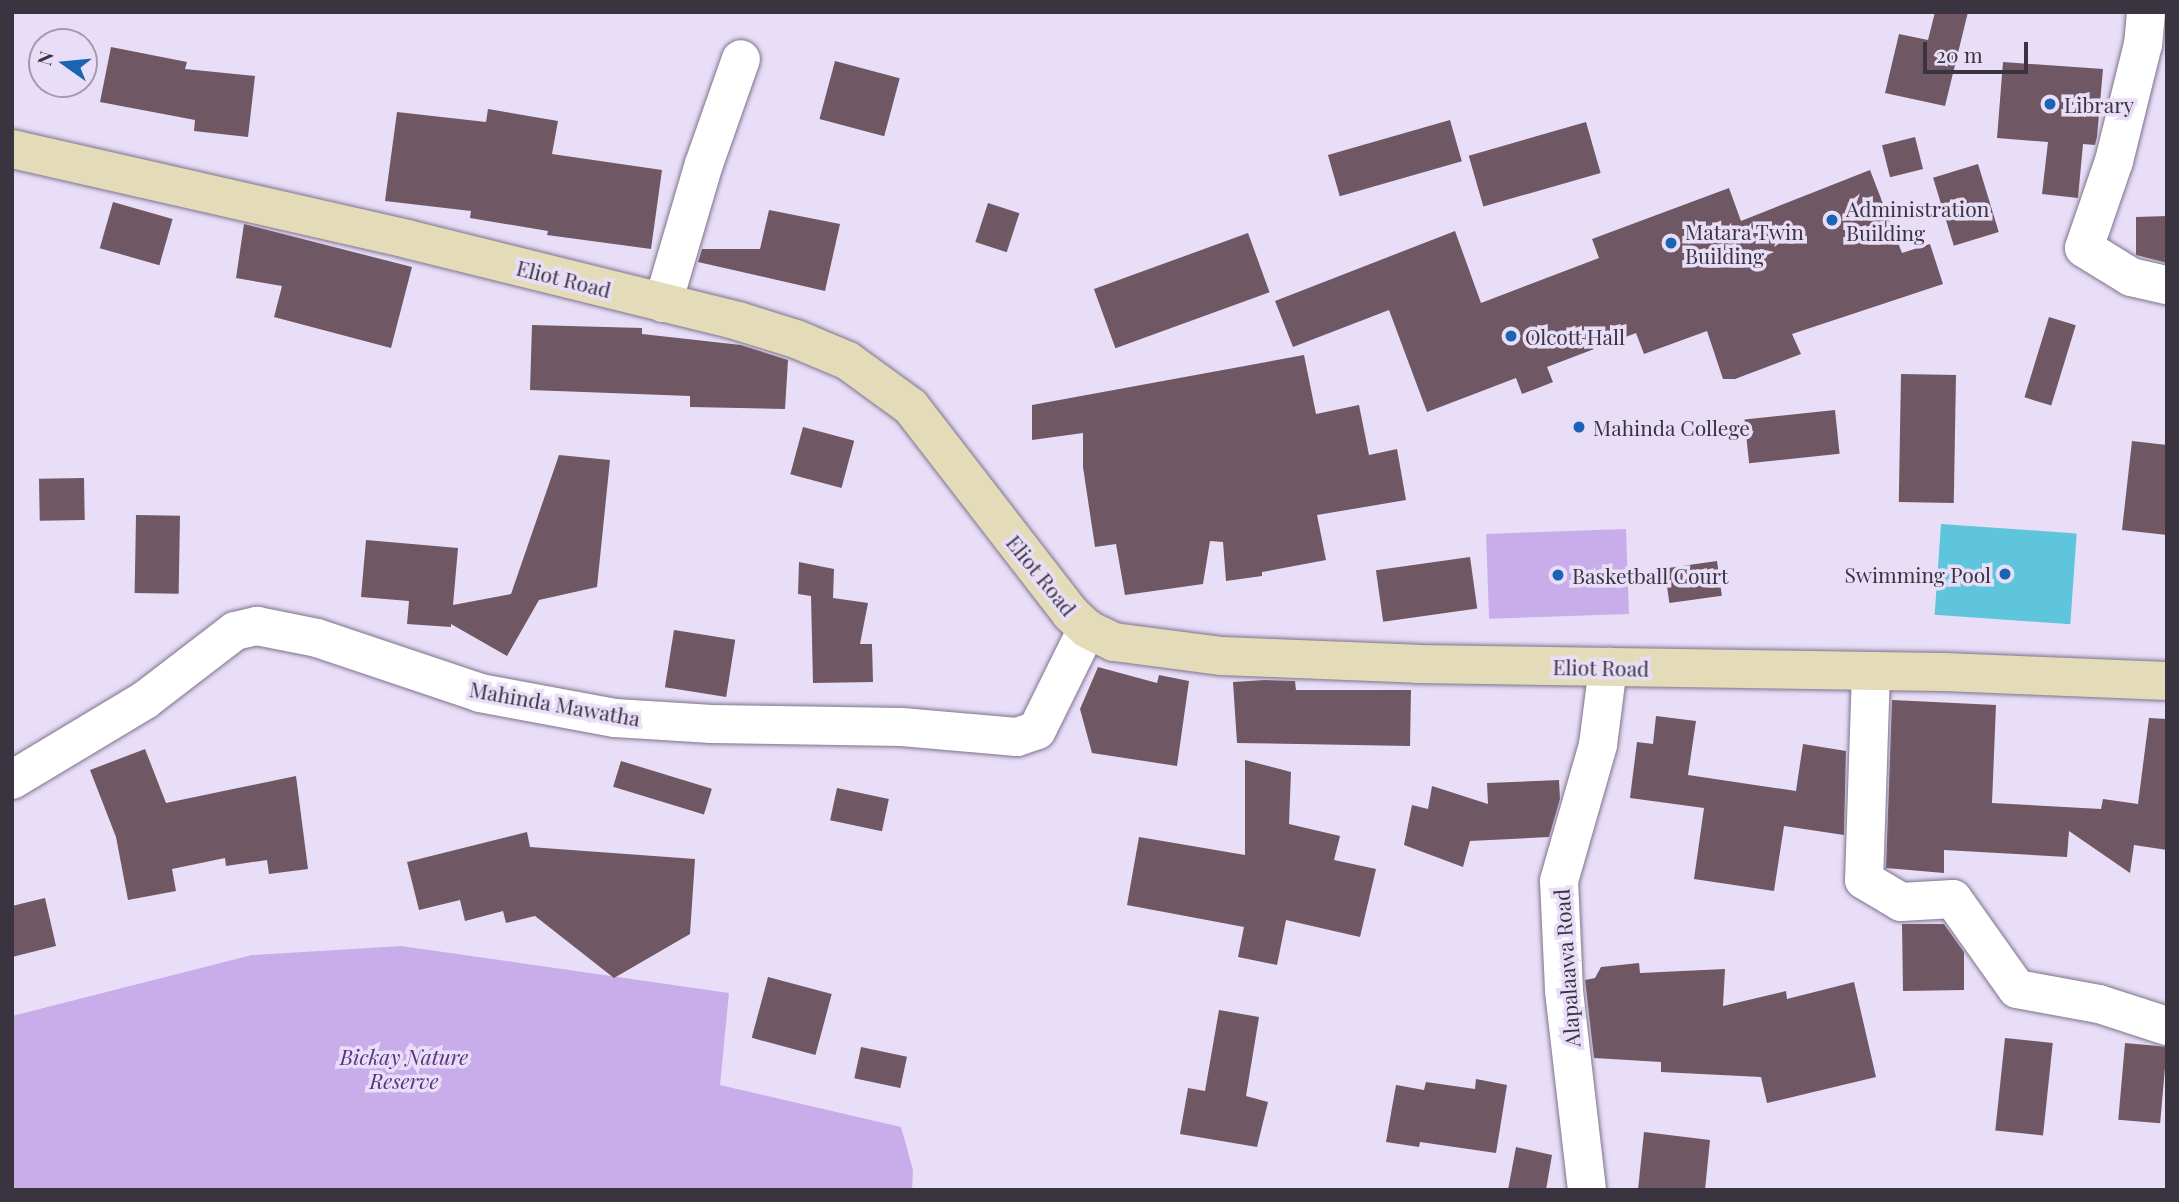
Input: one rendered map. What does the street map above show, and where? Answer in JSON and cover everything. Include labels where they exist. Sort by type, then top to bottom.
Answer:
[{"type":"street","points":[[2146,12],[2143,44],[2114,162],[2084,248],[2131,277],[2167,285]]},
{"type":"street","points":[[663,303],[704,164],[741,59]]},
{"type":"street","name":"Eliot Road","points":[[12,149],[407,239],[738,321],[796,339],[848,361],[911,407],[1061,602],[1087,629],[1114,642],[1222,656],[1871,671],[2167,681]]},
{"type":"street","name":"Mahinda Mawatha","points":[[12,780],[145,700],[235,631],[257,626],[317,638],[480,693],[615,718],[902,727],[1017,737],[1037,730],[1087,629]]},
{"type":"street","name":"Alapalaawa Road","points":[[1587,1190],[1564,990],[1559,881],[1598,745],[1608,667]]},
{"type":"street","points":[[1871,671],[1864,880],[1901,902],[1953,899],[2017,989],[2099,1004],[2167,1026]]},
{"type":"green space","name":"Basketball Court","points":[[1626,529],[1629,614],[1489,619],[1486,534]]},
{"type":"green space","name":"Bickay Nature Reserve","points":[[401,946],[729,993],[720,1085],[901,1127],[913,1170],[912,1190],[12,1190],[12,1016],[252,955]]},
{"type":"water","name":"Swimming Pool","points":[[1941,524],[2077,533],[2070,624],[1935,615]]},
{"type":"building","points":[[1935,12],[1968,12],[1945,106],[1885,93],[1899,34],[1928,40]]},
{"type":"building","points":[[111,47],[187,62],[185,69],[255,76],[248,137],[194,131],[195,120],[100,102]]},
{"type":"building","points":[[835,61],[900,78],[884,136],[819,119]]},
{"type":"building","name":"Library","points":[[2003,62],[2103,69],[2097,137],[2095,145],[2083,144],[2078,198],[2042,194],[2048,142],[1997,138]]},
{"type":"building","points":[[488,109],[558,121],[552,154],[662,170],[651,249],[547,235],[548,231],[470,218],[471,211],[385,201],[397,112],[486,122]]},
{"type":"building","points":[[1450,120],[1462,161],[1340,196],[1328,155]]},
{"type":"building","points":[[1586,122],[1601,173],[1483,207],[1469,156]]},
{"type":"building","points":[[1915,137],[1923,169],[1890,177],[1882,145]]},
{"type":"building","points":[[1978,164],[1999,232],[1954,246],[1933,178]]},
{"type":"building","points":[[1870,170],[1902,253],[1930,244],[1943,284],[1792,334],[1801,354],[1735,379],[1723,379],[1707,331],[1644,354],[1636,333],[1547,367],[1553,382],[1538,388],[1522,394],[1516,378],[1427,412],[1389,310],[1293,347],[1275,301],[1455,231],[1481,303],[1599,258],[1592,239],[1729,188],[1741,221]]},
{"type":"building","points":[[113,202],[173,219],[159,265],[100,248]]},
{"type":"building","points":[[988,203],[1019,213],[1007,252],[975,242]]},
{"type":"building","points":[[769,210],[840,224],[825,291],[698,262],[702,249],[760,249]]},
{"type":"building","points":[[2167,216],[2167,263],[2136,255],[2136,217]]},
{"type":"building","points":[[244,224],[412,267],[391,348],[274,317],[282,286],[236,278]]},
{"type":"building","points":[[1248,233],[1270,292],[1115,348],[1094,289]]},
{"type":"building","points":[[2049,317],[2076,325],[2051,406],[2024,397]]},
{"type":"building","points":[[532,325],[642,328],[642,334],[741,345],[788,360],[785,409],[690,407],[690,396],[530,390]]},
{"type":"building","points":[[1304,355],[1316,414],[1359,405],[1369,455],[1397,449],[1406,500],[1317,515],[1326,560],[1262,572],[1262,576],[1226,581],[1223,542],[1210,541],[1203,584],[1125,595],[1116,544],[1095,547],[1083,467],[1083,433],[1032,440],[1032,405]]},
{"type":"building","points":[[1901,374],[1956,375],[1954,503],[1899,502]]},
{"type":"building","points":[[1835,410],[1840,454],[1749,463],[1744,420]]},
{"type":"building","points":[[803,427],[854,441],[842,488],[790,474]]},
{"type":"building","points":[[2132,441],[2167,445],[2167,535],[2122,530]]},
{"type":"building","points":[[559,455],[610,460],[597,587],[539,600],[507,656],[451,624],[451,627],[407,624],[409,601],[361,597],[366,540],[458,548],[453,605],[511,594]]},
{"type":"building","points":[[84,478],[85,520],[40,521],[39,479]]},
{"type":"building","points":[[136,515],[180,516],[179,594],[135,593]]},
{"type":"building","points":[[1470,557],[1477,608],[1383,622],[1376,570]]},
{"type":"building","points":[[1717,561],[1722,596],[1669,603],[1665,568]]},
{"type":"building","points":[[799,562],[834,569],[833,598],[868,603],[860,644],[872,644],[873,682],[813,683],[811,596],[798,594]]},
{"type":"building","points":[[674,630],[735,640],[726,697],[665,687]]},
{"type":"building","points":[[1098,667],[1157,683],[1159,675],[1189,681],[1177,766],[1092,753],[1080,709]]},
{"type":"building","points":[[1295,681],[1296,690],[1411,690],[1410,746],[1237,743],[1233,682]]},
{"type":"building","points":[[1892,700],[1996,705],[1992,803],[2101,809],[2103,799],[2138,804],[2149,718],[2167,719],[2167,850],[2134,845],[2130,873],[2069,831],[2067,857],[1944,850],[1944,873],[1886,868]]},
{"type":"building","points":[[1656,716],[1696,721],[1688,775],[1796,791],[1803,744],[1846,751],[1844,835],[1784,826],[1774,891],[1694,879],[1704,808],[1630,798],[1637,742],[1653,744]]},
{"type":"building","points":[[145,749],[166,803],[296,776],[308,869],[269,874],[267,860],[226,866],[225,858],[172,869],[176,891],[128,900],[116,837],[90,770]]},
{"type":"building","points":[[1245,760],[1291,772],[1289,824],[1340,836],[1334,860],[1376,869],[1360,937],[1286,920],[1277,965],[1238,957],[1244,927],[1127,905],[1139,837],[1245,855]]},
{"type":"building","points":[[621,761],[712,789],[704,815],[613,787]]},
{"type":"building","points":[[1559,780],[1560,799],[1549,837],[1470,841],[1463,867],[1404,845],[1412,805],[1428,809],[1432,786],[1488,804],[1487,783]]},
{"type":"building","points":[[837,788],[889,799],[882,831],[830,820]]},
{"type":"building","points":[[527,832],[530,847],[695,859],[690,934],[614,978],[535,916],[506,923],[503,911],[465,921],[460,900],[419,910],[407,862]]},
{"type":"building","points":[[45,898],[56,946],[12,957],[12,906]]},
{"type":"building","points":[[1902,924],[1944,924],[1964,952],[1964,990],[1903,991]]},
{"type":"building","points":[[1639,963],[1640,973],[1725,969],[1723,1006],[1786,991],[1787,999],[1854,982],[1876,1077],[1767,1103],[1761,1077],[1661,1072],[1661,1062],[1594,1058],[1585,980],[1595,978],[1601,967]]},
{"type":"building","points":[[768,977],[832,994],[815,1055],[752,1038]]},
{"type":"building","points":[[1219,1010],[1259,1017],[1246,1096],[1268,1102],[1257,1147],[1180,1134],[1188,1088],[1205,1091]]},
{"type":"building","points":[[2005,1038],[2053,1043],[2043,1136],[1995,1130]]},
{"type":"building","points":[[2125,1043],[2167,1047],[2160,1123],[2118,1120]]},
{"type":"building","points":[[861,1047],[907,1057],[900,1088],[854,1078]]},
{"type":"building","points":[[1476,1079],[1507,1085],[1496,1153],[1420,1142],[1419,1147],[1386,1142],[1396,1085],[1424,1090],[1426,1082],[1475,1089]]},
{"type":"building","points":[[1644,1132],[1710,1140],[1705,1190],[1638,1190]]},
{"type":"building","points":[[1516,1147],[1552,1155],[1546,1190],[1508,1190]]},
{"type":"place","name":"Library","points":[[2050,104]]},
{"type":"place","name":"Administration Building","points":[[1832,220]]},
{"type":"place","name":"Matara Twin Building","points":[[1671,243]]},
{"type":"place","name":"Olcott Hall","points":[[1511,336]]},
{"type":"place","name":"Mahinda College","points":[[1579,427]]},
{"type":"place","name":"Swimming Pool","points":[[2005,574]]},
{"type":"place","name":"Basketball Court","points":[[1558,575]]}]
